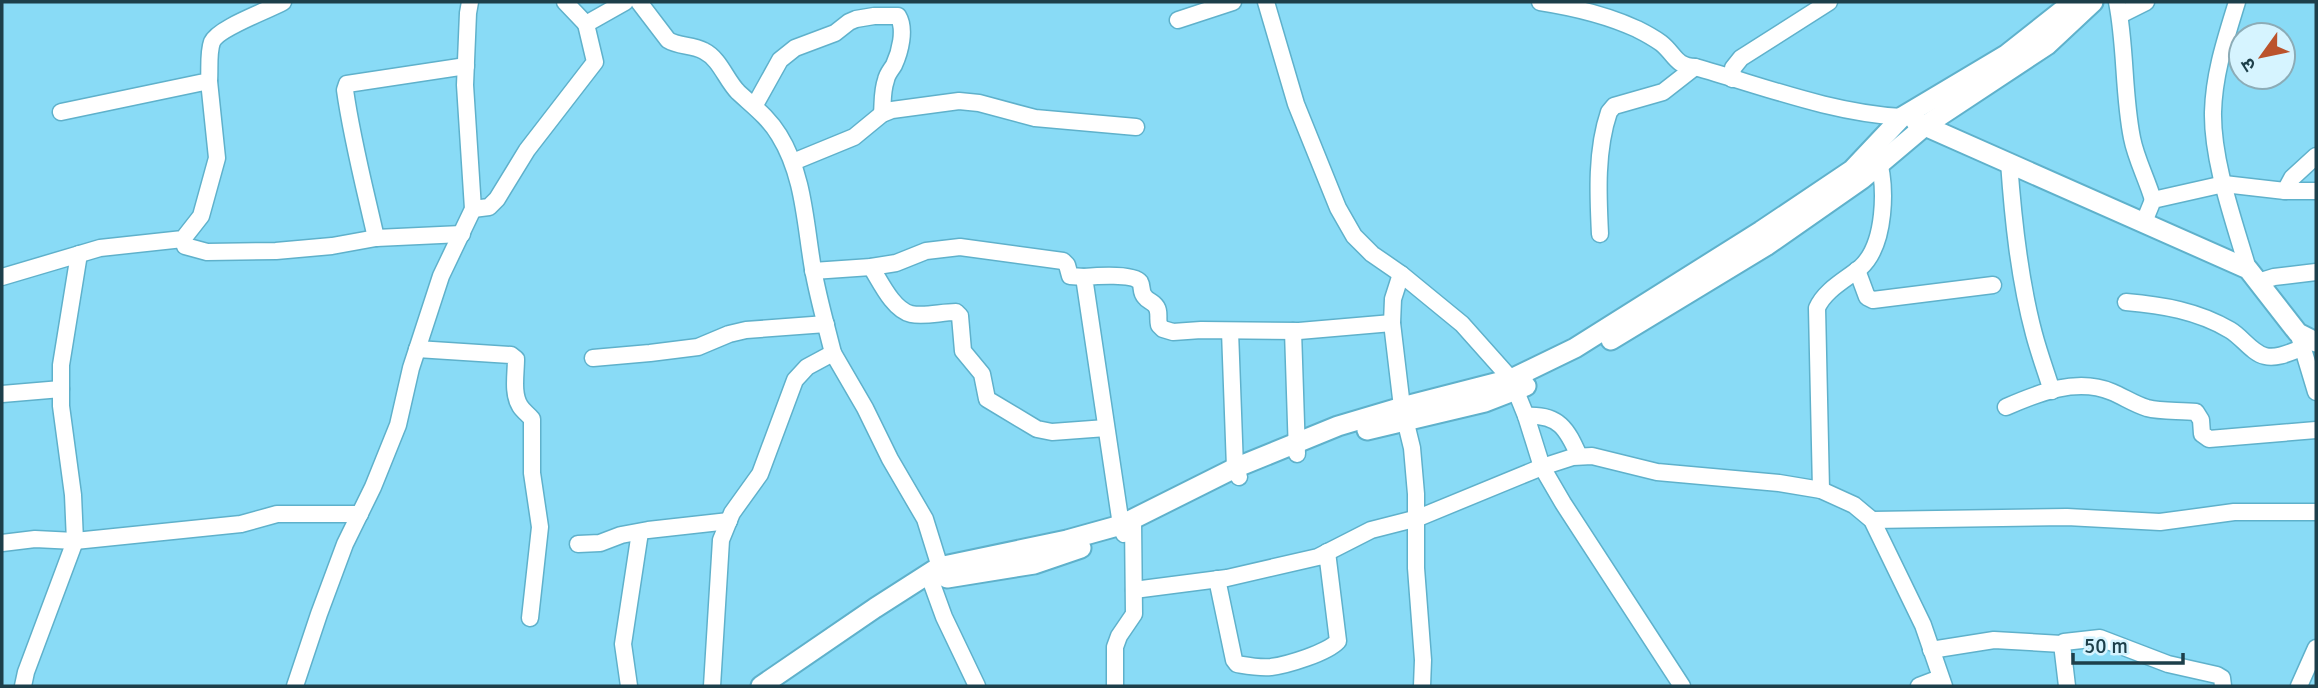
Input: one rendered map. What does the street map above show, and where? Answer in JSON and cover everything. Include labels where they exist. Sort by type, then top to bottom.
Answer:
[{"type":"street","points":[[2,277],[100,248],[183,239],[201,216],[217,158],[209,81],[211,44],[216,35],[227,28],[283,2]]},
{"type":"street","points":[[295,686],[345,544],[398,425],[417,349],[441,276],[473,209],[466,66],[470,2]]},
{"type":"street","points":[[473,209],[489,207],[494,203],[527,150],[595,62],[586,24],[565,2]]},
{"type":"street","points":[[586,24],[625,2]]},
{"type":"street","points":[[639,2],[668,40],[704,50],[712,57],[738,92],[755,106],[779,134],[793,162],[803,201],[813,271],[832,353],[925,519],[944,617],[977,686]]},
{"type":"street","points":[[1178,20],[1233,2]]},
{"type":"street","points":[[1266,2],[1296,104],[1338,208],[1354,236],[1372,254],[1462,324],[1513,385],[1542,467],[1682,686]]},
{"type":"street","points":[[1540,2],[1558,3],[1635,29],[1659,42],[1685,67],[1832,106],[1881,116],[1902,117],[1926,125],[2144,222],[2253,276],[2274,277],[2316,272]]},
{"type":"street","points":[[1732,79],[1733,68],[1741,58],[1829,2]]},
{"type":"street","points":[[1821,490],[1817,308],[1821,299],[1857,270],[1875,249],[1882,209],[1877,154],[1902,117],[2006,55],[2073,2]]},
{"type":"street","points":[[761,686],[936,576],[1067,540],[1128,528],[1237,473],[1297,449],[1338,426],[1403,414],[1513,385],[1926,125],[2047,45],[2093,2]]},
{"type":"street","points":[[2144,222],[2153,200],[2132,139],[2118,8],[2146,2]]},
{"type":"street","points":[[2237,2],[2219,61],[2213,113],[2224,184],[2253,276],[2305,341],[2316,392]]},
{"type":"street","points":[[755,106],[780,60],[795,48],[835,33],[856,19],[891,15],[898,16],[901,20],[902,32],[899,52],[887,76],[882,114]]},
{"type":"street","points":[[376,238],[362,169],[353,140],[345,90],[347,84],[466,66]]},
{"type":"street","points":[[1600,234],[1600,162],[1609,112],[1614,106],[1663,92],[1695,68]]},
{"type":"street","points":[[61,112],[209,81]]},
{"type":"street","points":[[793,162],[854,137],[882,114],[901,107],[959,101],[979,103],[1035,118],[1136,127]]},
{"type":"street","points":[[2285,191],[2292,178],[2316,156]]},
{"type":"street","points":[[2009,162],[2012,205],[2026,298],[2034,335],[2052,391]]},
{"type":"street","points":[[2153,200],[2224,184],[2285,191],[2316,191]]},
{"type":"street","points":[[183,239],[185,246],[193,250],[276,251],[332,246],[376,238],[462,234]]},
{"type":"street","points":[[813,271],[896,263],[926,251],[960,247],[1063,261],[1070,276],[1130,276],[1138,279],[1142,293],[1158,310],[1158,325],[1163,329],[1180,332],[1331,330],[1392,323]]},
{"type":"street","points":[[23,686],[75,541],[61,365],[79,254]]},
{"type":"street","points":[[871,267],[895,302],[909,314],[956,312],[960,316],[963,351],[982,374],[987,399],[1037,429],[1052,432],[1106,428]]},
{"type":"street","points":[[1857,270],[1867,297],[1873,300],[1993,285]]},
{"type":"street","points":[[1401,274],[1393,299],[1392,323],[1403,414],[1412,448],[1418,518],[1416,568],[1423,660],[1422,686]]},
{"type":"street","points":[[1084,277],[1106,428],[1128,528],[1134,590],[1134,614],[1115,647],[1115,686]]},
{"type":"street","points":[[2126,302],[2161,305],[2207,319],[2230,330],[2262,355],[2279,356],[2305,341]]},
{"type":"street","points":[[593,358],[698,347],[746,330],[826,324]]},
{"type":"street","points":[[1230,331],[1237,473]]},
{"type":"street","points":[[1293,331],[1297,449]]},
{"type":"street","points":[[417,349],[511,355],[516,359],[517,400],[521,409],[532,419],[533,473],[540,527],[530,618]]},
{"type":"street","points":[[712,686],[721,540],[732,513],[760,474],[795,380],[807,367],[832,353]]},
{"type":"street","points":[[2007,407],[2039,392],[2079,386],[2095,387],[2149,408],[2196,412],[2202,421],[2202,434],[2209,439],[2316,430]]},
{"type":"street","points":[[2,394],[61,388]]},
{"type":"street","points":[[1526,416],[1538,415],[1558,422],[1567,432],[1579,456]]},
{"type":"street","points":[[1134,590],[1217,579],[1318,557],[1371,530],[1418,518],[1542,467],[1579,456],[1603,458],[1657,472],[1779,483],[1821,490],[1854,505],[1872,520],[1923,625],[1942,682],[1919,686]]},
{"type":"street","points":[[1872,520],[2067,517],[2160,522],[2234,512],[2316,512]]},
{"type":"street","points":[[2,542],[35,539],[75,541],[241,524],[277,514],[360,514]]},
{"type":"street","points":[[578,544],[600,543],[621,535],[640,532],[729,521]]},
{"type":"street","points":[[629,686],[623,645],[640,532]]},
{"type":"street","points":[[1217,579],[1234,660],[1237,664],[1252,667],[1273,667],[1314,655],[1338,642],[1327,552]]},
{"type":"street","points":[[782,686],[936,576]]},
{"type":"street","points":[[1931,650],[1994,640],[2062,643],[2100,638],[2168,664],[2217,675],[2222,678],[2223,686]]},
{"type":"street","points":[[2062,643],[2067,686]]},
{"type":"street","points":[[2299,686],[2316,651]]}]
